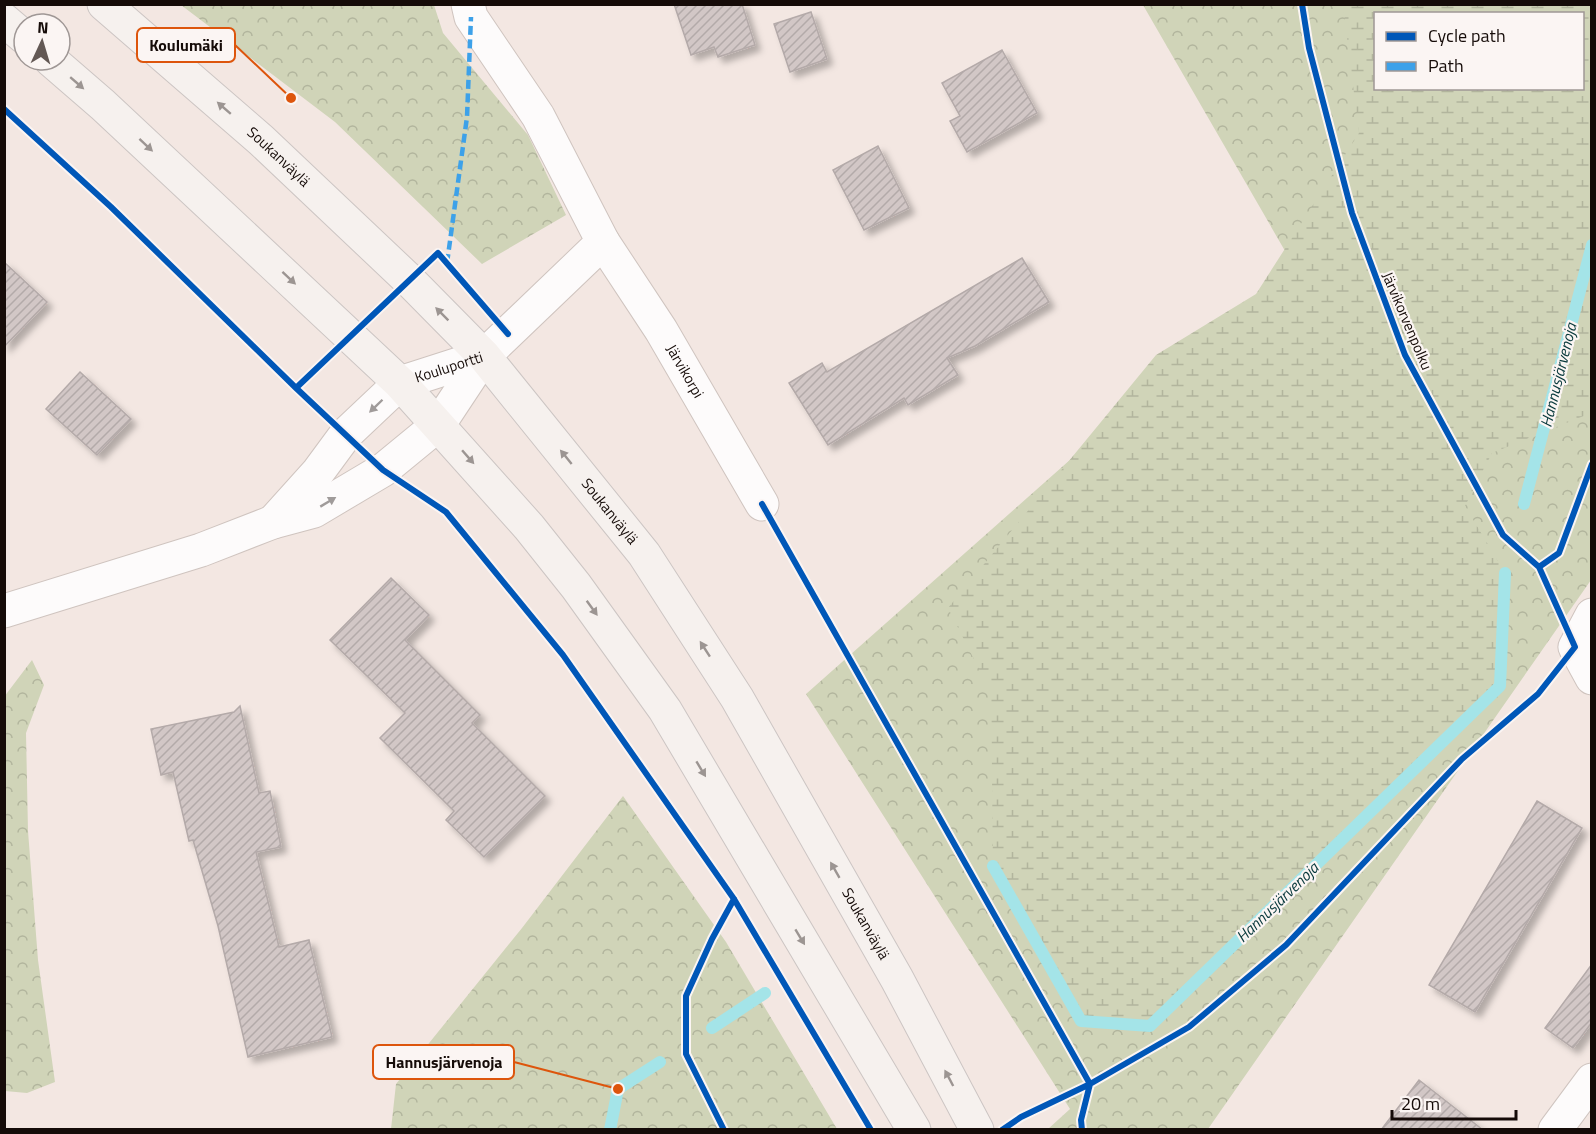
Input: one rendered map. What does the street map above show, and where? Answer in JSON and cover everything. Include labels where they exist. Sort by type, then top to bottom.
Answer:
[{"type":"main road","name":"Soukanväylä","points":[[104,4],[261,140],[410,281],[483,356],[644,554],[737,698],[897,979],[976,1130]]},
{"type":"main road","points":[[64,72],[400,382],[528,527],[576,586],[665,710],[914,1130]]},
{"type":"street","name":"Järvikorpi","points":[[468,4],[471,17],[538,116],[603,242],[661,330],[762,504]]},
{"type":"street","points":[[483,356],[603,242]]},
{"type":"street","name":"Kouluportti","points":[[273,522],[318,472],[346,434],[400,382],[483,356]]},
{"type":"street","name":"Kouluportti","points":[[4,611],[201,550],[273,522],[314,511],[384,470],[439,424],[483,356]]},
{"type":"street","points":[[1592,615],[1575,646],[1592,678]]},
{"type":"street","points":[[1555,1130],[1592,1080]]},
{"type":"green space","points":[[181,5],[434,5],[443,33],[528,135],[566,215],[482,264],[335,122]]},
{"type":"green space","points":[[1143,5],[1591,5],[1591,580],[1208,1129],[1048,1129],[1070,1109],[806,694],[1292,263]]},
{"type":"green space","points":[[1343,5],[1591,5],[1591,413],[1492,453],[1465,506],[1505,573],[1500,686],[1150,1026],[1081,1021],[993,866],[991,693],[948,608],[1156,355],[1256,294],[1359,133]]},
{"type":"green space","points":[[32,660],[44,685],[26,733],[28,831],[38,960],[55,1082],[27,1093],[5,1091],[4,697]]},
{"type":"green space","points":[[623,796],[726,942],[837,1129],[391,1129],[396,1084],[522,928]]},
{"type":"building","points":[[674,4],[742,4],[755,45],[718,57],[714,47],[691,55]]},
{"type":"building","points":[[811,12],[827,59],[790,72],[774,24]]},
{"type":"building","points":[[1002,50],[1037,113],[967,152],[950,121],[960,116],[942,83]]},
{"type":"building","points":[[878,146],[909,208],[864,230],[833,170]]},
{"type":"building","points":[[1022,258],[1049,302],[975,346],[947,358],[958,375],[908,405],[904,398],[828,445],[789,383],[822,363],[827,372]]},
{"type":"building","points":[[4,262],[47,302],[4,347]]},
{"type":"building","points":[[80,372],[131,419],[97,455],[46,409]]},
{"type":"building","points":[[391,578],[429,615],[405,640],[480,715],[472,723],[545,796],[484,857],[446,820],[454,811],[380,738],[405,713],[330,640]]},
{"type":"building","points":[[240,706],[259,793],[270,791],[281,847],[256,852],[279,947],[309,940],[332,1037],[248,1057],[218,926],[193,840],[189,841],[173,772],[161,775],[151,729],[234,712]]},
{"type":"building","points":[[1537,801],[1582,828],[1475,1012],[1429,985]]},
{"type":"building","points":[[1592,964],[1592,1022],[1573,1048],[1545,1028]]},
{"type":"building","points":[[1419,1080],[1483,1130],[1381,1130]]},
{"type":"waterway","name":"Hannusjärvenoja","points":[[1524,504],[1592,245]]},
{"type":"waterway","name":"Hannusjärvenoja","points":[[993,866],[1081,1021],[1150,1026],[1500,686],[1505,573]]},
{"type":"waterway","name":"Hannusjärvenoja","points":[[712,1028],[765,993]]},
{"type":"waterway","name":"Hannusjärvenoja","points":[[610,1130],[618,1089],[660,1062]]},
{"type":"marked path","points":[[447,263],[467,117],[471,17]]},
{"type":"cycle path","name":"Järvikorvenpolku","points":[[1002,1130],[1021,1117],[1090,1084],[1189,1027],[1286,945],[1462,759],[1538,694],[1575,647],[1539,567],[1503,535],[1405,355],[1352,213],[1309,48],[1302,4]]},
{"type":"cycle path","points":[[4,109],[111,207],[383,470],[446,512],[563,655],[734,899],[871,1130]]},
{"type":"cycle path","points":[[296,388],[438,253],[508,334]]},
{"type":"cycle path","points":[[1539,567],[1559,553],[1592,464]]},
{"type":"cycle path","points":[[762,504],[1090,1084],[1081,1120],[1082,1130]]},
{"type":"cycle path","points":[[724,1130],[686,1054],[686,996],[712,939],[734,899]]},
{"type":"place","name":"Koulumäki","points":[[291,98]]},
{"type":"place","name":"Hannusjärvenoja","points":[[618,1089]]}]
